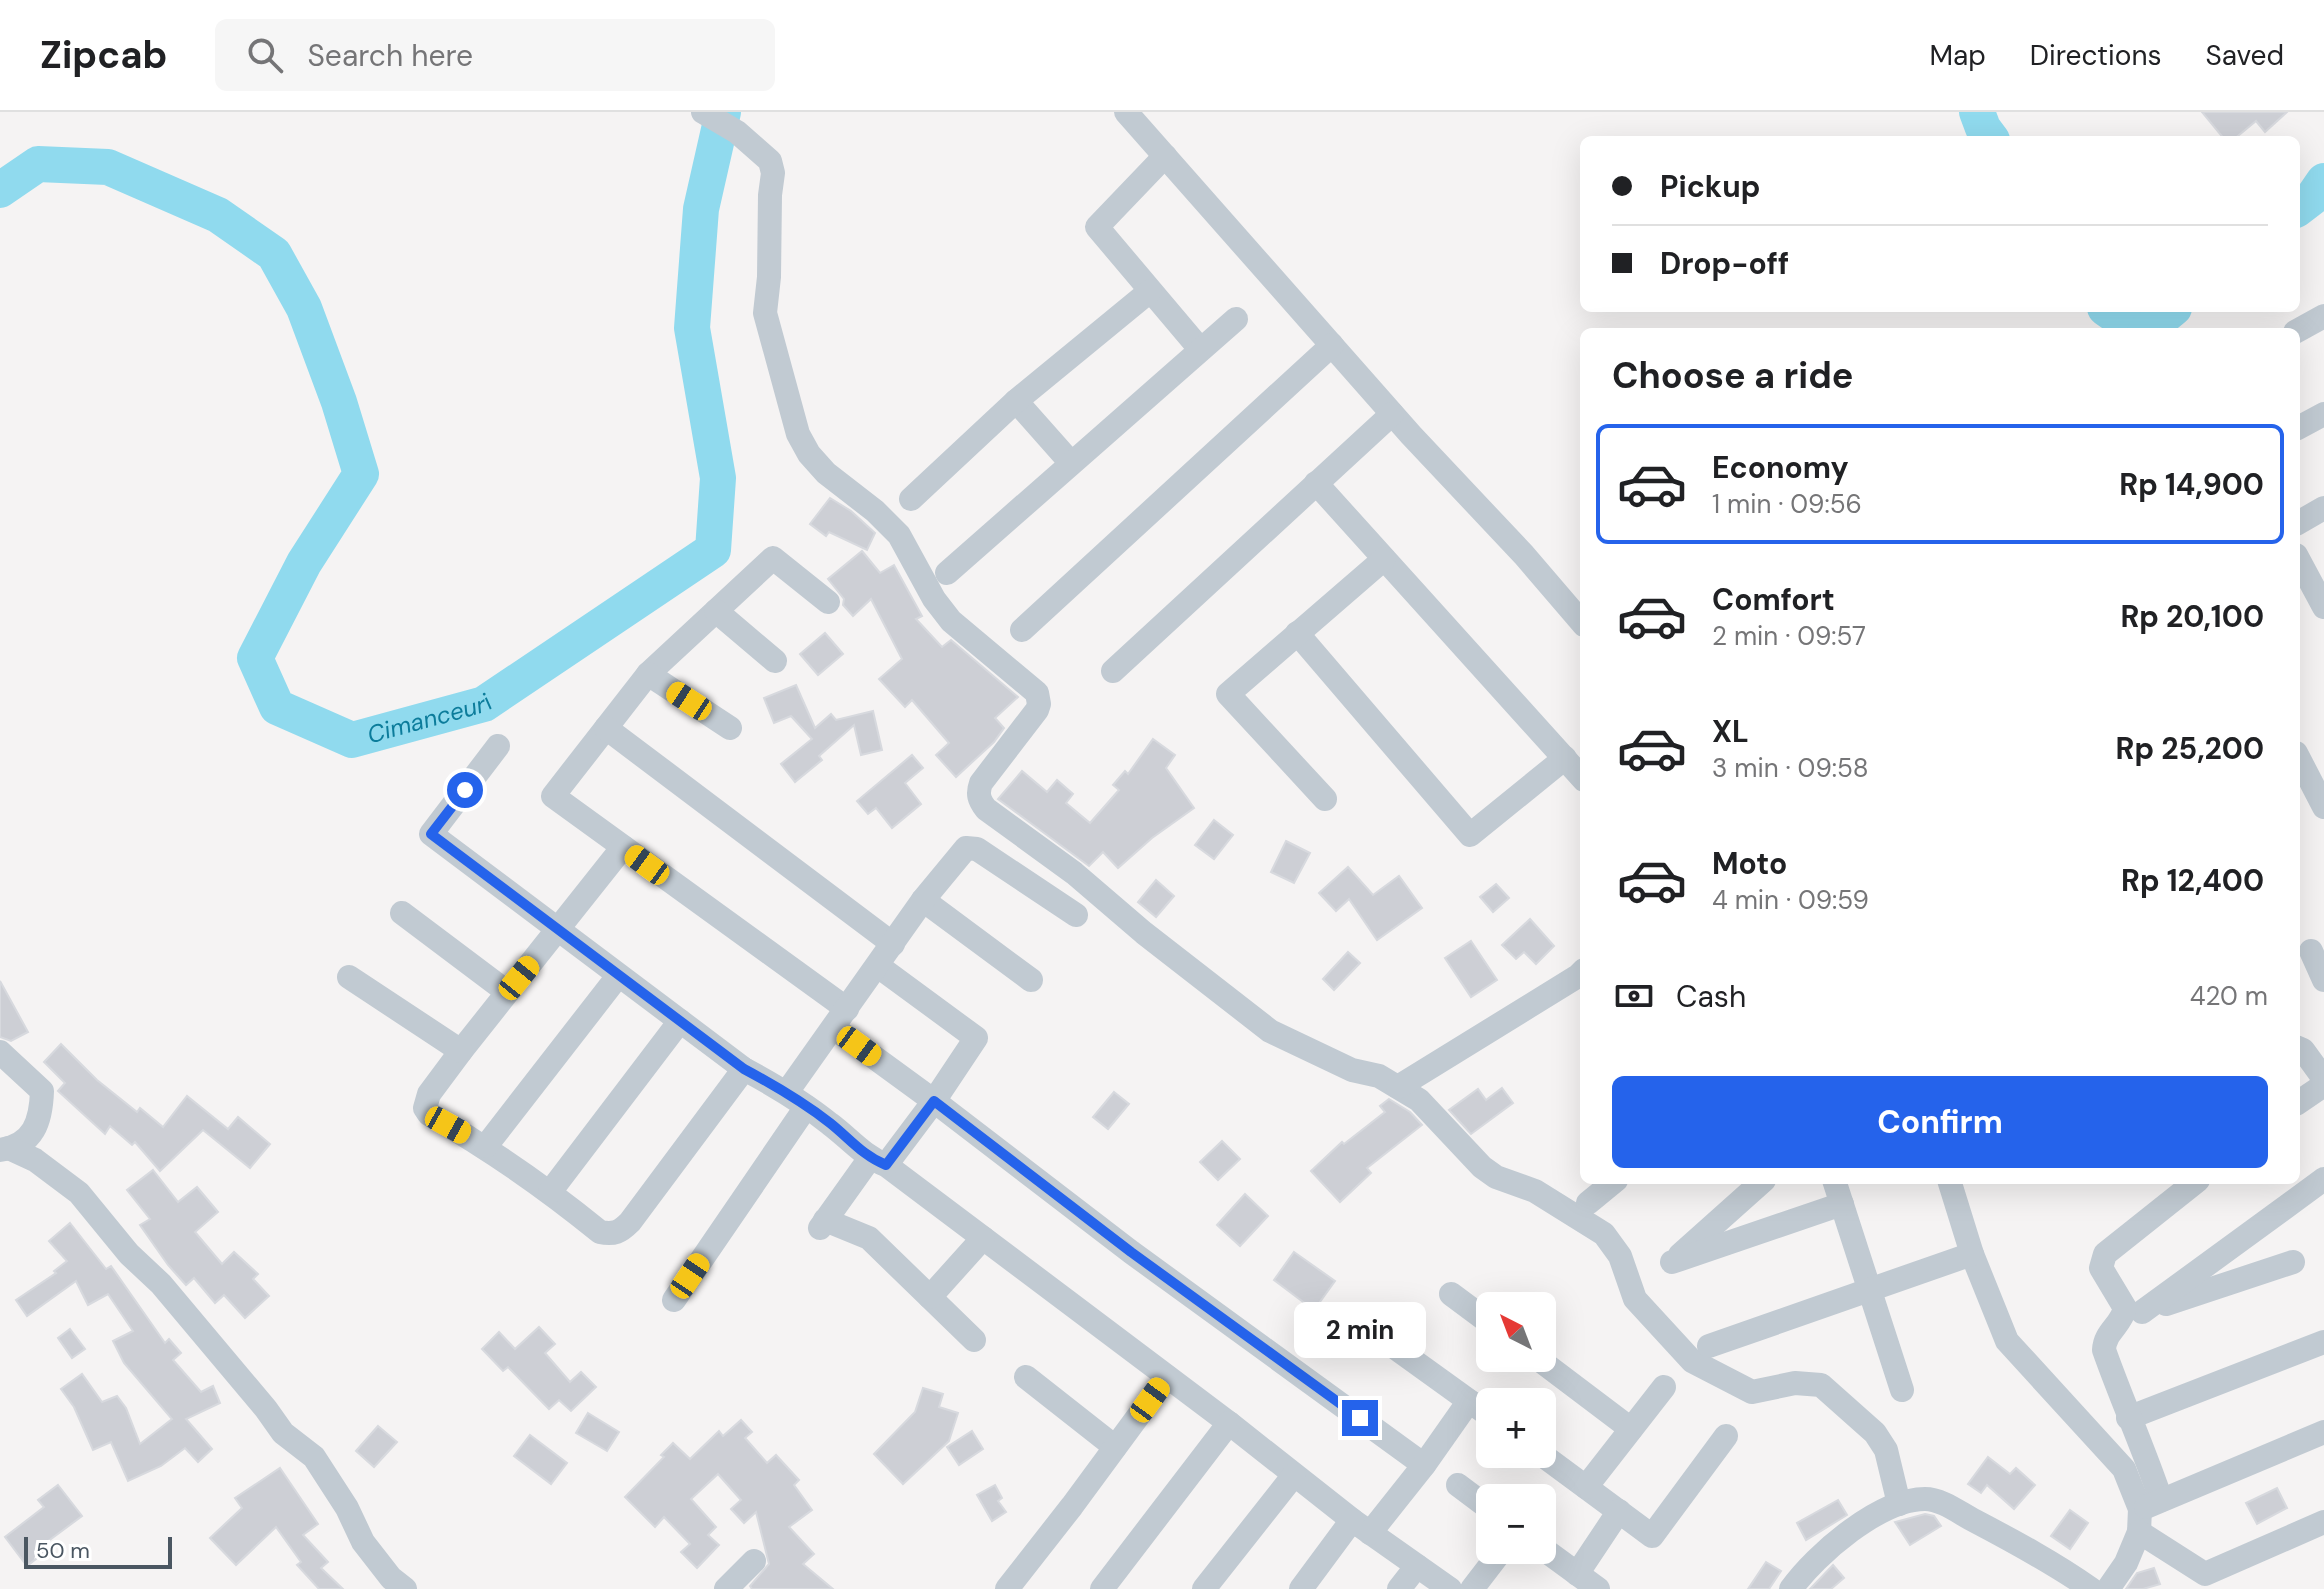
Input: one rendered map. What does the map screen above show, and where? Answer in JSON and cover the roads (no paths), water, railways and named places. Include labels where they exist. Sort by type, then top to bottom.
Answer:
[{"type":"street","points":[[1126,112],[1392,414],[1524,555],[1580,620]]},
{"type":"street","points":[[706,113],[737,132],[770,161],[773,173],[765,313],[798,434],[809,454],[826,473],[875,511],[899,535],[934,599],[951,621],[1037,693],[1037,710],[981,783],[978,792],[986,809],[1074,873],[1144,933],[1270,1031],[1352,1070],[1379,1076],[1398,1087],[1419,1100],[1482,1167],[1496,1177],[1525,1186],[1604,1234],[1620,1256],[1635,1299],[1692,1361],[1752,1392],[1795,1383],[1821,1385],[1875,1433],[1886,1450],[1899,1504]]},
{"type":"street","points":[[1165,156],[1097,227],[1200,349]]},
{"type":"street","points":[[911,499],[1016,401],[1150,291]]},
{"type":"street","points":[[2300,329],[2324,316]]},
{"type":"street","points":[[947,573],[1236,319]]},
{"type":"street","points":[[1022,630],[1332,345]]},
{"type":"street","points":[[1016,401],[1071,463]]},
{"type":"street","points":[[1113,671],[1392,414]]},
{"type":"street","points":[[2300,427],[2324,414]]},
{"type":"street","points":[[1316,483],[1580,775]]},
{"type":"street","points":[[2300,522],[2324,508]]},
{"type":"street","points":[[828,602],[773,558],[648,674],[553,796],[623,847],[840,1019],[934,1101],[1131,1252],[1424,1465]]},
{"type":"street","points":[[1325,799],[1228,694],[1384,559]]},
{"type":"street","points":[[2300,562],[2323,604]]},
{"type":"street","points":[[716,611],[775,661]]},
{"type":"street","points":[[1297,633],[1470,835],[1565,758]]},
{"type":"street","points":[[648,674],[730,728]]},
{"type":"street","points":[[606,728],[893,944]]},
{"type":"street","points":[[498,746],[431,834],[744,1069],[796,1099],[829,1123],[1361,1526],[1450,1589]]},
{"type":"street","points":[[2300,761],[2324,807]]},
{"type":"street","points":[[623,847],[461,1051],[429,1094],[425,1108],[429,1114],[486,1146],[600,1232],[609,1234],[620,1232],[630,1222],[744,1069]]},
{"type":"street","points":[[674,1300],[796,1099],[840,1019],[923,900],[961,852],[971,847],[1076,915]]},
{"type":"street","points":[[923,900],[1031,980]]},
{"type":"street","points":[[402,913],[507,992]]},
{"type":"street","points":[[2311,951],[2324,980]]},
{"type":"street","points":[[878,966],[976,1038],[934,1101],[822,1224],[869,1238],[974,1340]]},
{"type":"street","points":[[1398,1087],[1580,974]]},
{"type":"street","points":[[486,1146],[618,976]]},
{"type":"street","points":[[349,977],[461,1051]]},
{"type":"street","points":[[550,1192],[680,1021]]},
{"type":"street","points":[[2300,1049],[2324,1079]]},
{"type":"street","points":[[0,1052],[42,1091],[39,1122],[34,1133],[5,1149]]},
{"type":"street","points":[[2300,1101],[2324,1085]]},
{"type":"street","points":[[5,1149],[35,1160],[79,1193],[129,1254],[161,1284],[283,1433],[314,1457],[347,1508],[363,1542],[391,1578],[405,1589]]},
{"type":"street","points":[[2108,1589],[2126,1563],[2147,1514],[2143,1444],[2128,1418],[2104,1350],[2104,1339],[2324,1179]]},
{"type":"street","points":[[1588,1203],[1611,1184]]},
{"type":"street","points":[[1760,1184],[1672,1262],[1842,1204]]},
{"type":"street","points":[[1835,1184],[1902,1390]]},
{"type":"street","points":[[1950,1184],[1972,1254],[2007,1341],[2124,1469],[2147,1514],[2205,1574],[2324,1522]]},
{"type":"street","points":[[2132,1316],[2101,1268],[2105,1254],[2193,1184]]},
{"type":"street","points":[[930,1297],[983,1238]]},
{"type":"street","points":[[1709,1346],[1972,1254]]},
{"type":"street","points":[[2132,1316],[2293,1262]]},
{"type":"street","points":[[1451,1294],[1476,1313]]},
{"type":"street","points":[[2128,1418],[2324,1342]]},
{"type":"street","points":[[1397,1349],[1476,1406]]},
{"type":"street","points":[[1556,1372],[1631,1429]]},
{"type":"street","points":[[1026,1377],[1115,1447]]},
{"type":"street","points":[[1007,1589],[1167,1377]]},
{"type":"street","points":[[1586,1487],[1664,1387]]},
{"type":"street","points":[[1301,1589],[1424,1465],[1469,1401]]},
{"type":"street","points":[[1102,1589],[1229,1423]]},
{"type":"street","points":[[2147,1514],[2324,1432]]},
{"type":"street","points":[[1556,1465],[1652,1536],[1726,1436]]},
{"type":"street","points":[[1204,1589],[1294,1475]]},
{"type":"street","points":[[1458,1485],[1476,1498]]},
{"type":"street","points":[[1791,1589],[1802,1574],[1837,1543],[1881,1512],[1899,1504],[1929,1499],[2023,1545],[2091,1589]]},
{"type":"street","points":[[1577,1574],[1619,1511]]},
{"type":"street","points":[[1556,1558],[1598,1589]]},
{"type":"street","points":[[726,1589],[754,1561]]},
{"type":"street","points":[[1472,1589],[1491,1564]]},
{"type":"street","points":[[1399,1589],[1417,1566]]},
{"type":"waterway","name":"Cimanceuri","points":[[0,190],[38,164],[108,167],[218,215],[274,254],[304,308],[339,402],[361,474],[304,563],[255,658],[277,707],[352,740],[484,704],[713,550],[718,478],[692,328],[701,209],[723,112]]},
{"type":"waterway","name":"Cimanceuri","points":[[1977,112],[1989,136]]},
{"type":"waterway","name":"Cimanceuri","points":[[2300,207],[2313,197],[2324,181]]},
{"type":"waterway","name":"Cimanceuri","points":[[2111,312],[2133,328]]},
{"type":"waterway","name":"Cimanceuri","points":[[2150,328],[2169,312]]}]
